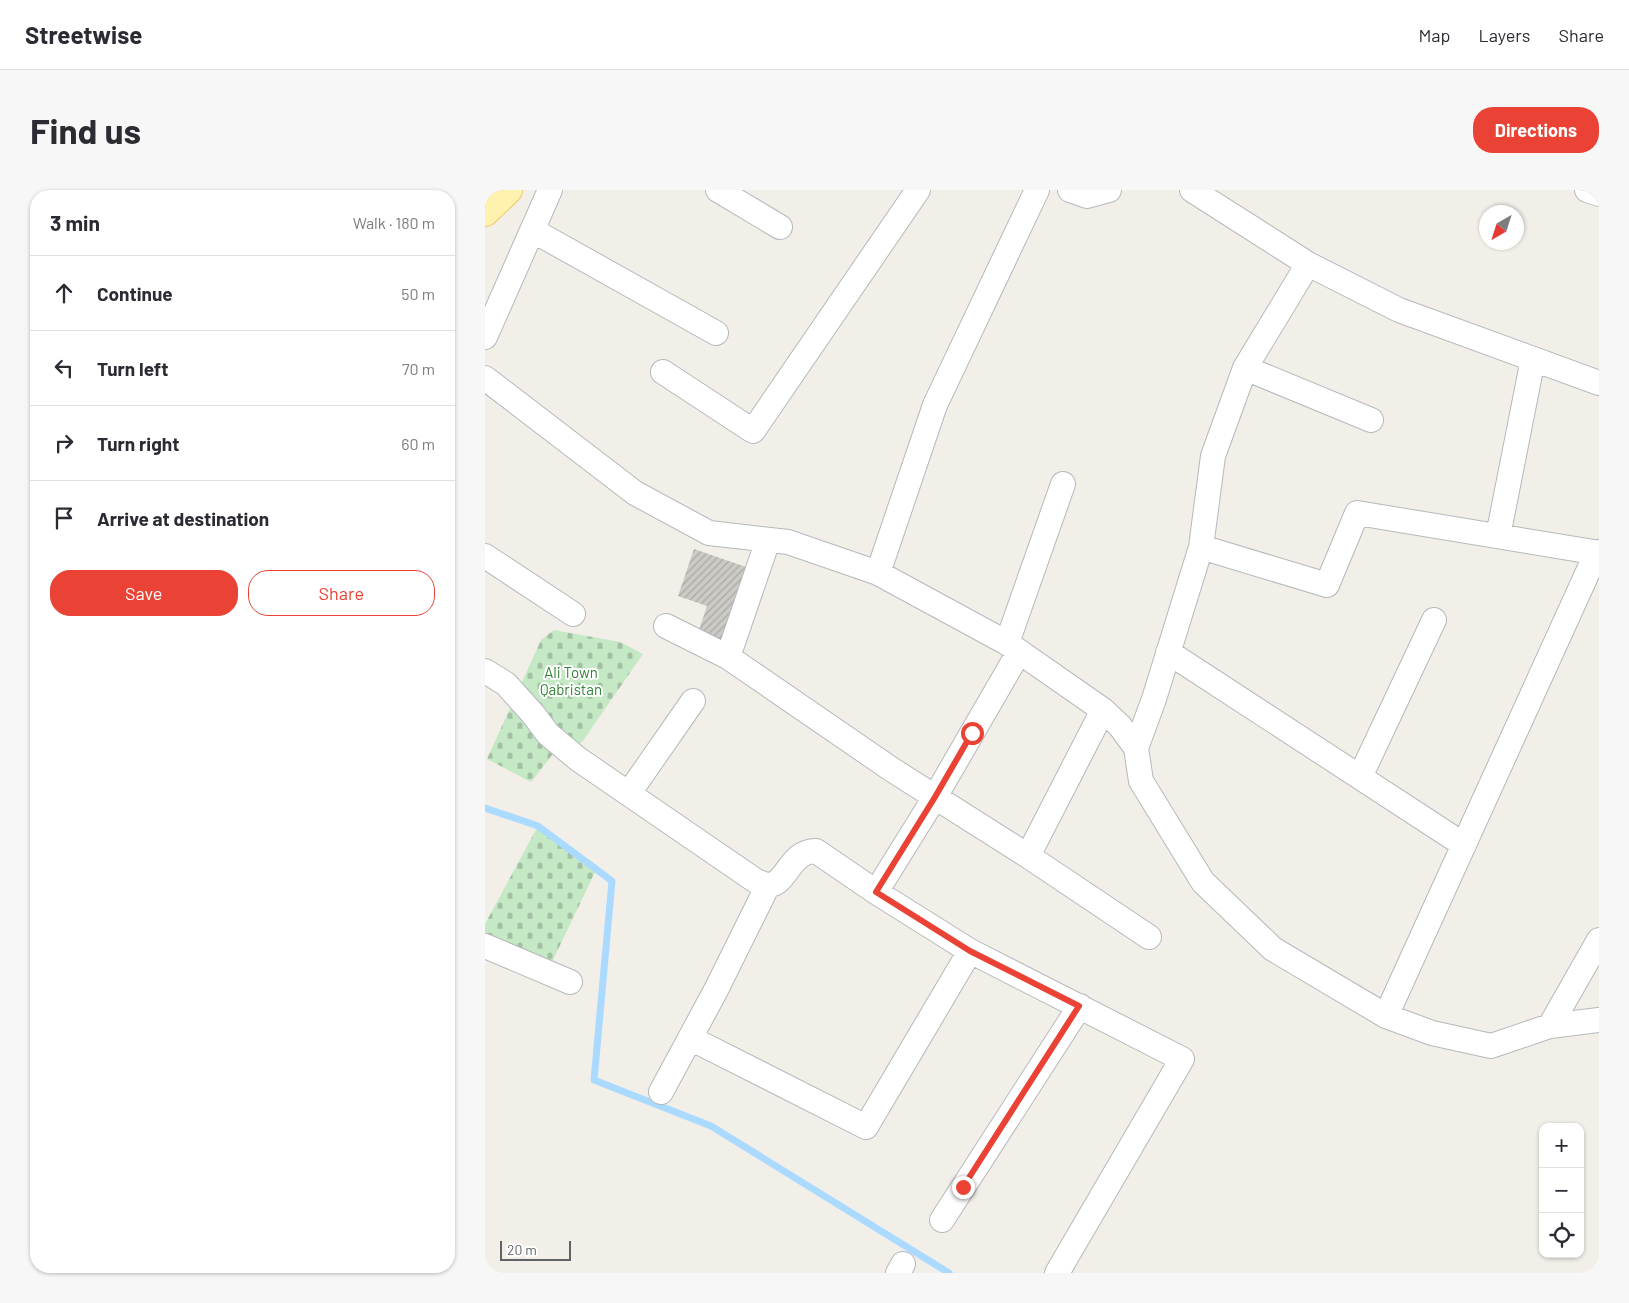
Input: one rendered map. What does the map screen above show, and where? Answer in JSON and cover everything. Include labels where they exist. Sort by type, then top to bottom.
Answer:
[{"type":"main road","points":[[485,212],[508,190]]},
{"type":"street","points":[[485,337],[550,190]]},
{"type":"street","points":[[718,190],[780,228]]},
{"type":"street","points":[[663,372],[753,431],[917,190]]},
{"type":"street","points":[[878,574],[935,406],[1037,190]]},
{"type":"street","points":[[1191,190],[1308,264],[1399,310],[1599,383]]},
{"type":"street","points":[[1587,190],[1599,194]]},
{"type":"street","points":[[532,230],[716,333]]},
{"type":"street","points":[[1308,264],[1245,368],[1213,456],[1201,547],[1136,748],[1141,781],[1203,882],[1273,949],[1385,1016],[1432,1033],[1491,1046],[1550,1026],[1599,1020]]},
{"type":"street","points":[[1498,536],[1533,359]]},
{"type":"street","points":[[1245,368],[1371,420]]},
{"type":"street","points":[[485,378],[635,493],[709,533],[789,542],[878,574],[1013,648],[1103,710],[1120,726],[1136,748]]},
{"type":"street","points":[[876,892],[935,797],[1013,648],[1063,484]]},
{"type":"street","points":[[1201,547],[1327,585],[1357,513],[1598,553],[1385,1016]]},
{"type":"street","points":[[728,656],[768,540]]},
{"type":"street","points":[[485,556],[573,614]]},
{"type":"street","points":[[1361,777],[1434,620]]},
{"type":"street","points":[[666,626],[728,656],[891,769],[1028,856],[1149,937]]},
{"type":"street","points":[[1168,652],[1464,845]]},
{"type":"street","points":[[485,671],[506,684],[548,734],[578,759],[756,881],[768,885],[778,882],[796,859],[807,851],[816,851],[876,892],[970,951],[1182,1059],[1057,1273]]},
{"type":"street","points":[[629,793],[693,701]]},
{"type":"street","points":[[1028,856],[1103,710]]},
{"type":"street","points":[[661,1092],[716,990],[768,885]]},
{"type":"street","points":[[1550,1026],[1599,940]]},
{"type":"street","points":[[485,946],[570,982]]},
{"type":"street","points":[[690,1038],[866,1127],[970,951]]},
{"type":"street","points":[[942,1220],[1079,1006]]},
{"type":"green space","name":"Ali Town Qabristan","points":[[554,630],[620,642],[643,654],[582,742],[556,750],[531,782],[487,759],[541,640]]},
{"type":"green space","points":[[538,826],[598,866],[551,964],[485,935],[485,924]]},
{"type":"building","points":[[694,549],[746,567],[720,644],[697,636],[707,606],[678,596]]},
{"type":"waterway","points":[[485,808],[538,826],[612,881],[594,1080],[711,1126],[949,1273]]},
{"type":"route","points":[[963,1187],[1079,1006],[970,951],[876,892],[972,733]]}]
